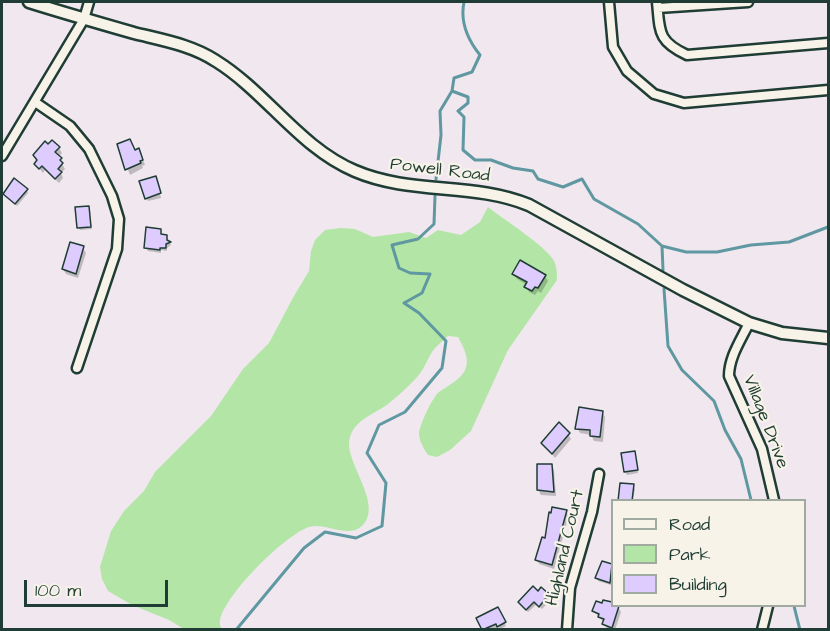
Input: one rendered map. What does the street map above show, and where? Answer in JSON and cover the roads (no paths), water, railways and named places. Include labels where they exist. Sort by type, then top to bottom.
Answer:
[{"type":"street","name":"Powell Road","points":[[29,2],[206,54],[242,80],[322,152],[375,179],[397,184],[491,193],[515,199],[682,290],[749,323],[782,333],[828,338]]},
{"type":"street","points":[[2,156],[84,19],[89,2]]},
{"type":"street","points":[[609,2],[613,47],[627,71],[654,94],[684,103],[828,90]]},
{"type":"street","points":[[748,2],[658,5],[660,32],[671,47],[687,54],[828,43]]},
{"type":"street","points":[[35,102],[70,126],[89,148],[112,195],[119,219],[117,249],[76,368]]},
{"type":"street","name":"Village Drive","points":[[749,323],[733,355],[729,366],[729,376],[762,449],[774,499]]},
{"type":"street","name":"Highland Court","points":[[567,630],[570,588],[592,512],[599,474]]},
{"type":"street","points":[[762,630],[768,607]]},
{"type":"waterway","points":[[436,179],[441,135],[440,111],[452,91],[454,78],[472,72],[480,55],[466,30],[463,16],[464,2]]},
{"type":"waterway","points":[[452,91],[468,97],[468,103],[458,111],[464,117],[463,150],[475,160],[491,160],[513,168],[533,171],[538,179],[563,187],[582,179],[594,199],[638,224],[662,246],[686,252],[717,252],[751,245],[789,242],[828,227]]},
{"type":"waterway","points":[[236,630],[304,548],[325,532],[356,538],[382,526],[386,483],[367,453],[379,425],[405,412],[442,368],[446,341],[419,313],[404,303],[422,293],[430,274],[410,273],[399,268],[392,245],[418,239],[434,224],[435,196]]},
{"type":"waterway","points":[[662,246],[663,270]]},
{"type":"waterway","points":[[664,289],[668,346],[682,370],[714,401],[725,430],[741,459],[751,499]]},
{"type":"waterway","points":[[794,607],[800,630]]}]
